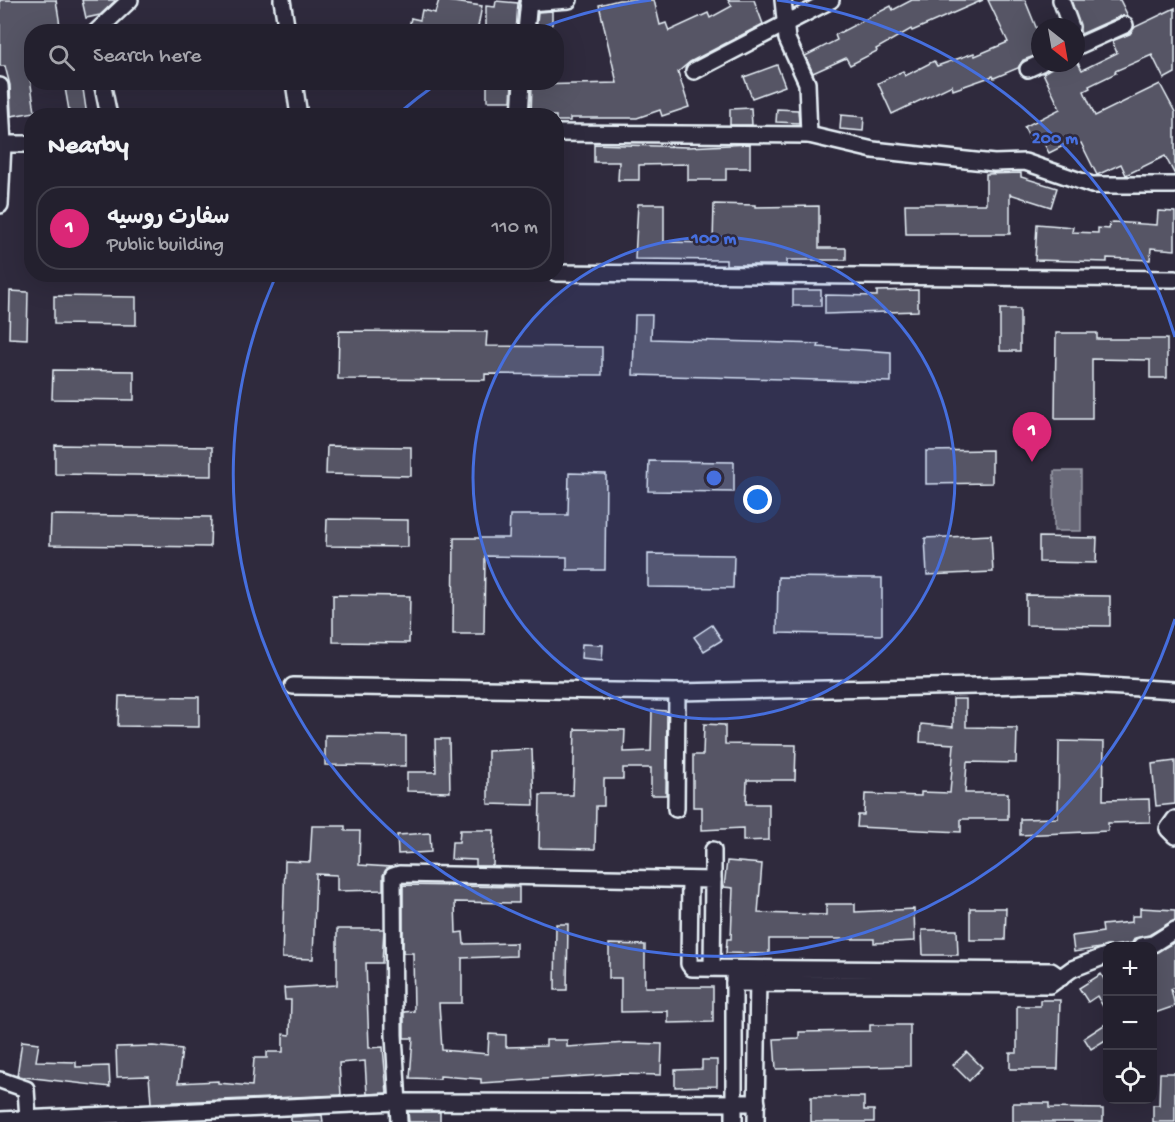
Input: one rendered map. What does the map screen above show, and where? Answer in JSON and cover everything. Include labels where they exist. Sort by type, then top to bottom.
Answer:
[{"type":"street","points":[[282,0],[285,24]]},
{"type":"street","points":[[527,24],[528,1],[568,0]]},
{"type":"street","points":[[783,0],[787,39],[807,83],[809,135]]},
{"type":"street","points":[[694,71],[831,0]]},
{"type":"street","points":[[1061,0],[1068,18]]},
{"type":"street","points":[[104,24],[124,3]]},
{"type":"street","points":[[1085,41],[1125,25]]},
{"type":"street","points":[[0,89],[3,144],[0,205]]},
{"type":"street","points":[[104,90],[107,108]]},
{"type":"street","points":[[295,90],[298,108]]},
{"type":"street","points":[[520,108],[522,90]]},
{"type":"street","points":[[564,133],[809,135],[873,150],[994,162],[1025,162],[1092,184],[1175,185]]},
{"type":"street","points":[[3,144],[24,144]]},
{"type":"street","points":[[564,273],[1175,279]]},
{"type":"street","points":[[293,686],[677,692],[1070,684],[1175,690]]},
{"type":"street","points":[[676,810],[677,692]]},
{"type":"street","points":[[1175,819],[1168,830],[1175,836]]},
{"type":"street","points":[[712,969],[713,850]]},
{"type":"street","points":[[399,1122],[393,876],[399,874],[713,880]]},
{"type":"street","points":[[690,880],[689,964],[692,968],[712,969],[758,984],[828,976],[875,976],[1050,985],[1072,969],[1103,956]]},
{"type":"street","points":[[1156,942],[1175,930]]},
{"type":"street","points":[[734,976],[759,968],[828,976]]},
{"type":"street","points":[[756,1122],[759,968]]},
{"type":"street","points":[[734,976],[734,1122]]},
{"type":"street","points":[[0,1080],[26,1089],[28,1119]]},
{"type":"street","points":[[0,1120],[397,1102],[757,1103]]},
{"type":"water","points":[[1054,471],[1081,471],[1081,531],[1054,531]]},
{"type":"building","points":[[0,0],[56,0],[60,24],[24,24],[24,90],[32,90],[34,108],[24,108],[24,114],[11,116],[10,85],[5,66],[0,66]]},
{"type":"building","points":[[82,0],[115,1],[100,15],[86,18]]},
{"type":"building","points":[[439,0],[482,6],[479,24],[410,24],[411,18],[420,20],[422,10],[435,13]]},
{"type":"building","points":[[619,0],[654,0],[660,25],[666,23],[669,31],[708,13],[710,18],[732,6],[728,0],[754,0],[763,24],[690,62],[678,72],[689,107],[662,116],[660,110],[637,118],[570,118],[570,121],[564,121],[564,108],[531,108],[532,90],[564,90],[564,84],[617,83],[599,5]]},
{"type":"building","points":[[912,0],[983,0],[912,31],[911,29],[850,65],[846,58],[813,73],[805,56],[837,40],[835,35],[891,6],[893,10]]},
{"type":"building","points":[[988,0],[1025,0],[1032,18],[1031,57],[1023,60],[1018,68],[994,78],[993,76],[953,90],[952,85],[892,114],[878,83],[903,71],[905,76],[934,61],[937,66],[974,53],[975,56],[1008,42]]},
{"type":"building","points":[[1071,0],[1120,0],[1128,16],[1121,16],[1085,32],[1085,18],[1076,18]]},
{"type":"building","points":[[496,1],[518,3],[517,24],[486,24],[486,6],[495,7]]},
{"type":"building","points":[[1175,8],[1175,73],[1164,79],[1152,55],[1115,71],[1116,73],[1089,86],[1090,88],[1084,91],[1095,116],[1160,84],[1175,112],[1175,175],[1165,156],[1126,175],[1121,164],[1097,175],[1081,143],[1075,146],[1073,141],[1049,153],[1040,136],[1031,141],[1024,127],[1060,109],[1043,73],[1085,72],[1085,69],[1117,53],[1112,41],[1130,34],[1135,27]]},
{"type":"building","points":[[552,11],[552,24],[537,24],[538,12]]},
{"type":"building","points":[[777,65],[785,86],[752,98],[744,77]]},
{"type":"building","points":[[65,90],[83,90],[86,108],[69,108]]},
{"type":"building","points":[[487,90],[512,90],[511,101],[487,101]]},
{"type":"building","points":[[751,108],[752,125],[730,125],[730,109]]},
{"type":"building","points":[[777,109],[798,110],[799,123],[776,122]]},
{"type":"building","points":[[841,115],[864,117],[863,131],[840,129]]},
{"type":"building","points":[[594,144],[688,147],[750,144],[750,168],[726,168],[726,180],[688,180],[688,164],[639,165],[639,180],[618,180],[619,162],[594,162]]},
{"type":"building","points":[[1021,173],[1021,177],[1057,188],[1051,207],[1010,194],[1010,234],[906,234],[905,204],[986,204],[986,174]]},
{"type":"building","points":[[638,204],[664,204],[664,242],[713,243],[714,204],[755,205],[755,207],[819,206],[819,248],[846,248],[846,260],[787,260],[787,265],[726,265],[726,260],[635,259]]},
{"type":"building","points":[[1158,211],[1175,212],[1175,250],[1151,248],[1150,260],[1107,258],[1107,262],[1035,260],[1037,224],[1073,227],[1072,232],[1098,233],[1098,228],[1109,229],[1110,223],[1113,222],[1157,225]]},
{"type":"building","points":[[793,290],[821,290],[821,306],[793,306]]},
{"type":"building","points":[[918,290],[918,311],[825,314],[825,295],[877,296],[877,291]]},
{"type":"building","points":[[10,291],[28,292],[27,339],[9,338]]},
{"type":"building","points":[[54,296],[136,297],[136,325],[54,324]]},
{"type":"building","points":[[1000,309],[1020,309],[1020,351],[1000,351]]},
{"type":"building","points":[[635,315],[652,315],[651,339],[819,344],[818,347],[891,352],[891,382],[633,375]]},
{"type":"building","points":[[339,331],[487,332],[486,346],[602,347],[602,375],[485,374],[485,380],[338,379]]},
{"type":"building","points":[[1056,333],[1097,333],[1097,339],[1167,339],[1167,378],[1150,378],[1150,360],[1092,359],[1092,419],[1055,419]]},
{"type":"building","points":[[53,370],[134,371],[134,400],[52,399]]},
{"type":"building","points":[[55,445],[212,447],[212,476],[55,474]]},
{"type":"building","points":[[327,446],[411,447],[411,476],[326,474]]},
{"type":"building","points":[[992,450],[992,483],[926,484],[926,451]]},
{"type":"building","points":[[649,461],[734,462],[734,492],[648,491]]},
{"type":"building","points":[[569,473],[606,474],[605,570],[567,570],[567,557],[485,556],[484,634],[453,634],[454,538],[509,538],[510,515],[568,515]]},
{"type":"building","points":[[51,515],[211,517],[210,547],[50,545]]},
{"type":"building","points":[[327,519],[408,520],[408,547],[326,546]]},
{"type":"building","points":[[991,535],[993,572],[927,575],[925,538]]},
{"type":"building","points":[[1039,537],[1097,538],[1096,563],[1039,562]]},
{"type":"building","points":[[648,554],[734,555],[733,588],[648,587]]},
{"type":"building","points":[[778,577],[882,578],[882,635],[777,633]]},
{"type":"building","points":[[333,595],[410,596],[409,643],[333,642]]},
{"type":"building","points":[[1026,595],[1110,596],[1110,626],[1026,625]]},
{"type":"building","points":[[712,625],[722,640],[704,651],[694,637]]},
{"type":"building","points":[[582,644],[603,645],[602,660],[581,658]]},
{"type":"building","points":[[119,696],[199,697],[199,727],[118,726]]},
{"type":"building","points":[[953,699],[966,699],[966,727],[1017,728],[1016,763],[967,762],[965,793],[1008,793],[1008,819],[961,819],[961,832],[857,827],[858,815],[864,815],[865,794],[921,796],[921,792],[950,793],[954,744],[920,742],[921,724],[953,727]]},
{"type":"building","points":[[652,710],[667,711],[666,795],[651,795],[651,768],[623,768],[623,779],[604,779],[604,806],[596,806],[595,849],[539,848],[540,795],[573,795],[575,729],[625,730],[624,752],[651,751]]},
{"type":"building","points":[[704,724],[725,725],[725,744],[796,745],[795,780],[747,780],[746,804],[769,804],[769,840],[743,841],[743,828],[702,830],[702,807],[693,807],[693,755],[703,755]]},
{"type":"building","points":[[325,735],[406,736],[406,766],[325,765]]},
{"type":"building","points":[[435,739],[449,739],[450,792],[407,791],[407,772],[436,772]]},
{"type":"building","points":[[1059,741],[1104,742],[1103,800],[1149,799],[1150,822],[1108,823],[1108,831],[1020,835],[1020,819],[1058,818]]},
{"type":"building","points":[[532,749],[534,805],[488,804],[488,751]]},
{"type":"building","points":[[1175,761],[1175,804],[1156,806],[1152,764]]},
{"type":"building","points":[[312,826],[345,826],[345,831],[360,831],[359,865],[390,867],[383,875],[383,890],[337,891],[337,875],[316,874],[313,959],[282,958],[285,861],[310,862]]},
{"type":"building","points":[[460,830],[494,830],[493,866],[476,866],[476,860],[451,859],[452,842],[459,842]]},
{"type":"building","points":[[430,833],[431,852],[398,854],[397,835]]},
{"type":"building","points":[[727,861],[762,864],[758,913],[826,915],[826,904],[855,904],[855,912],[914,909],[915,941],[874,943],[874,939],[769,939],[769,954],[726,953],[727,939],[731,939],[733,888],[724,887]]},
{"type":"building","points":[[403,885],[519,887],[519,903],[455,902],[456,933],[463,932],[464,944],[516,943],[516,956],[462,958],[462,1003],[439,1003],[442,1050],[488,1054],[489,1034],[506,1035],[506,1047],[546,1046],[546,1040],[567,1040],[567,1047],[626,1043],[662,1044],[661,1075],[618,1074],[481,1083],[481,1079],[440,1076],[440,1079],[410,1078],[413,1038],[404,1038],[404,1012],[414,1011],[413,953],[403,953]]},
{"type":"building","points":[[970,908],[1006,908],[1005,940],[970,940]]},
{"type":"building","points":[[1140,908],[1175,910],[1175,920],[1149,935],[1135,938],[1133,942],[1103,942],[1103,948],[1074,952],[1072,936],[1103,932],[1102,925],[1132,922],[1132,916],[1140,916]]},
{"type":"building","points":[[556,924],[568,924],[567,990],[555,990]]},
{"type":"building","points":[[337,929],[384,929],[382,963],[366,963],[369,1048],[383,1047],[387,1093],[367,1094],[365,1061],[339,1063],[341,1095],[151,1103],[149,1076],[117,1077],[116,1047],[153,1046],[182,1049],[178,1083],[218,1081],[218,1083],[252,1086],[254,1058],[267,1058],[267,1052],[283,1052],[283,1034],[290,1035],[291,1000],[285,1000],[284,988],[337,985]]},
{"type":"building","points":[[922,930],[957,930],[958,955],[923,955]]},
{"type":"building","points":[[1175,942],[1175,987],[1171,989],[1175,1006],[1157,1012],[1157,996],[1157,951]]},
{"type":"building","points":[[609,944],[645,945],[645,987],[713,987],[713,1022],[668,1023],[668,1011],[621,1012],[621,978],[609,978]]},
{"type":"building","points":[[1101,974],[1103,1006],[1097,996],[1088,1002],[1079,988]]},
{"type":"building","points":[[1040,1000],[1060,1000],[1058,1069],[1010,1069],[1010,1053],[1017,1053],[1017,1006],[1040,1006]]},
{"type":"building","points":[[870,1025],[910,1025],[910,1066],[776,1069],[774,1039],[799,1038],[799,1032],[870,1031]]},
{"type":"building","points":[[1103,1026],[1103,1042],[1091,1049],[1084,1038]]},
{"type":"building","points":[[22,1041],[39,1043],[36,1061],[76,1062],[76,1067],[109,1066],[110,1087],[17,1076]]},
{"type":"building","points":[[967,1052],[982,1067],[969,1081],[953,1065]]},
{"type":"building","points":[[702,1060],[717,1060],[717,1086],[675,1087],[675,1070],[702,1069]]},
{"type":"building","points":[[1160,1073],[1175,1073],[1175,1122],[1153,1122],[1153,1105],[1159,1105]]},
{"type":"building","points":[[811,1097],[864,1097],[864,1110],[874,1110],[874,1122],[811,1122]]},
{"type":"building","points":[[1013,1103],[1049,1103],[1049,1108],[1103,1109],[1103,1122],[1013,1122]]},
{"type":"building","points":[[408,1112],[440,1112],[440,1122],[409,1122]]},
{"type":"building","points":[[322,1115],[323,1122],[291,1122],[291,1117]]},
{"type":"place","name":"سفارت روسیه","points":[[1032,462]]}]
